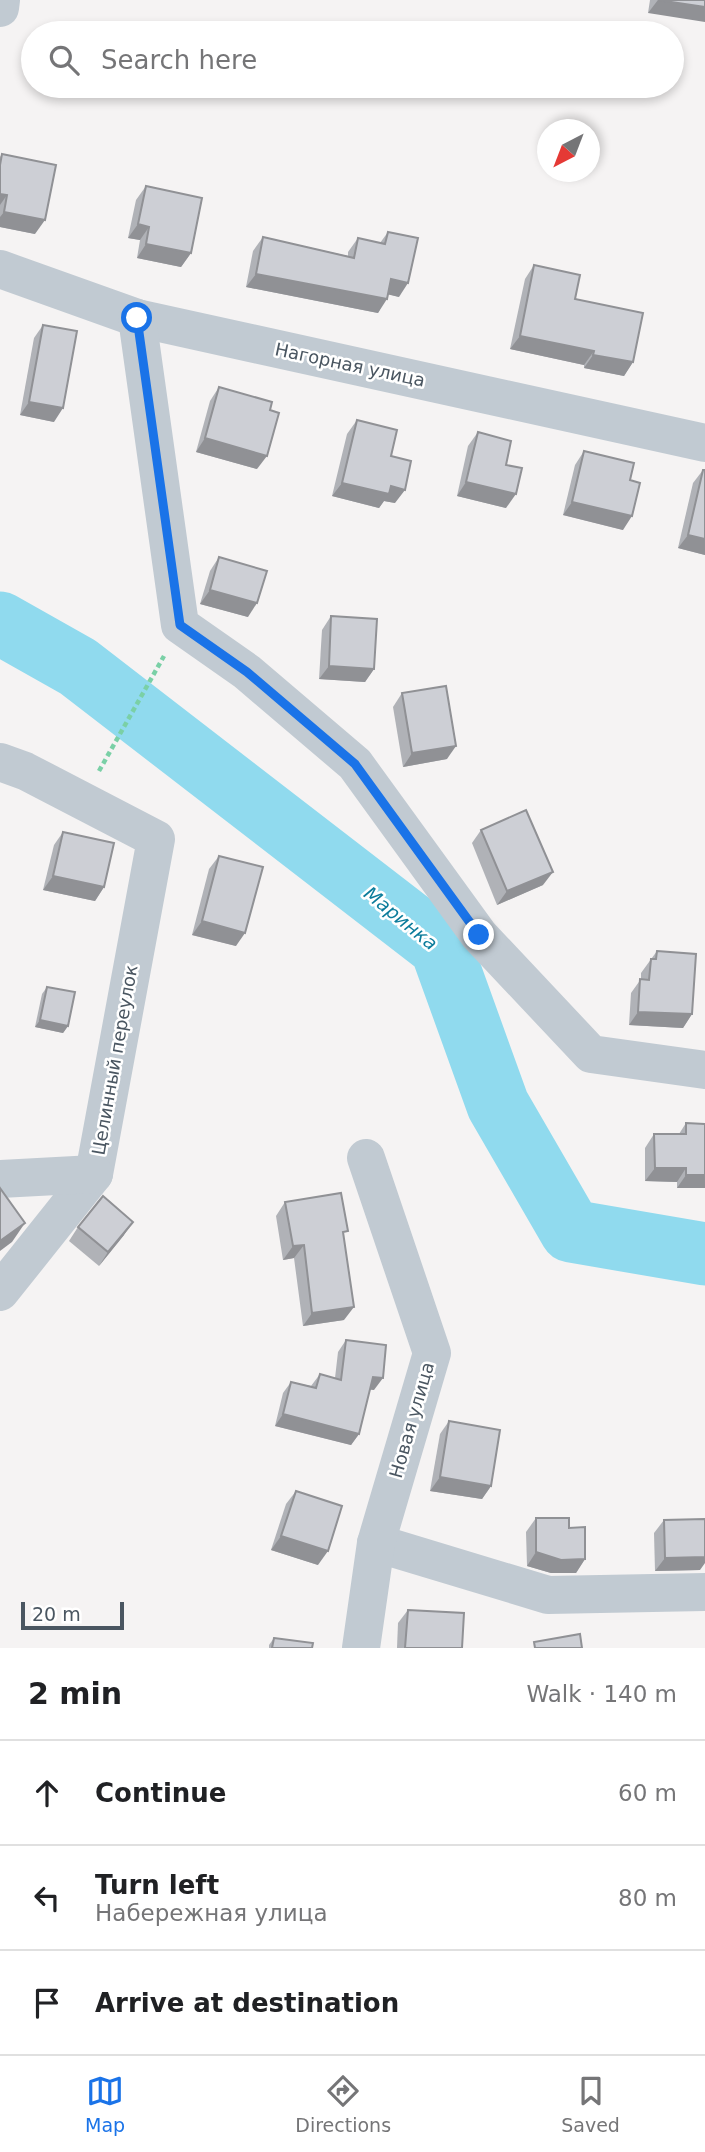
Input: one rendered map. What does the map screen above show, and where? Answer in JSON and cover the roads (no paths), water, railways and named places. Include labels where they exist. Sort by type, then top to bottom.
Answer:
[{"type":"street","points":[[0,8],[1,0]]},
{"type":"street","name":"Нагорная улица","points":[[0,269],[137,318],[705,443]]},
{"type":"street","points":[[137,318],[180,625],[247,672],[355,764],[479,935],[591,1054],[705,1070]]},
{"type":"street","name":"Целинный переулок","points":[[0,762],[25,771],[156,839],[94,1174],[0,1292]]},
{"type":"street","name":"Новая улица","points":[[361,1648],[376,1543],[432,1353],[366,1158]]},
{"type":"street","points":[[0,1179],[94,1174]]},
{"type":"street","points":[[376,1543],[548,1595],[705,1592]]},
{"type":"waterway","name":"Маринка","points":[[0,623],[78,667],[441,947],[498,1105],[571,1231],[705,1254]]}]
